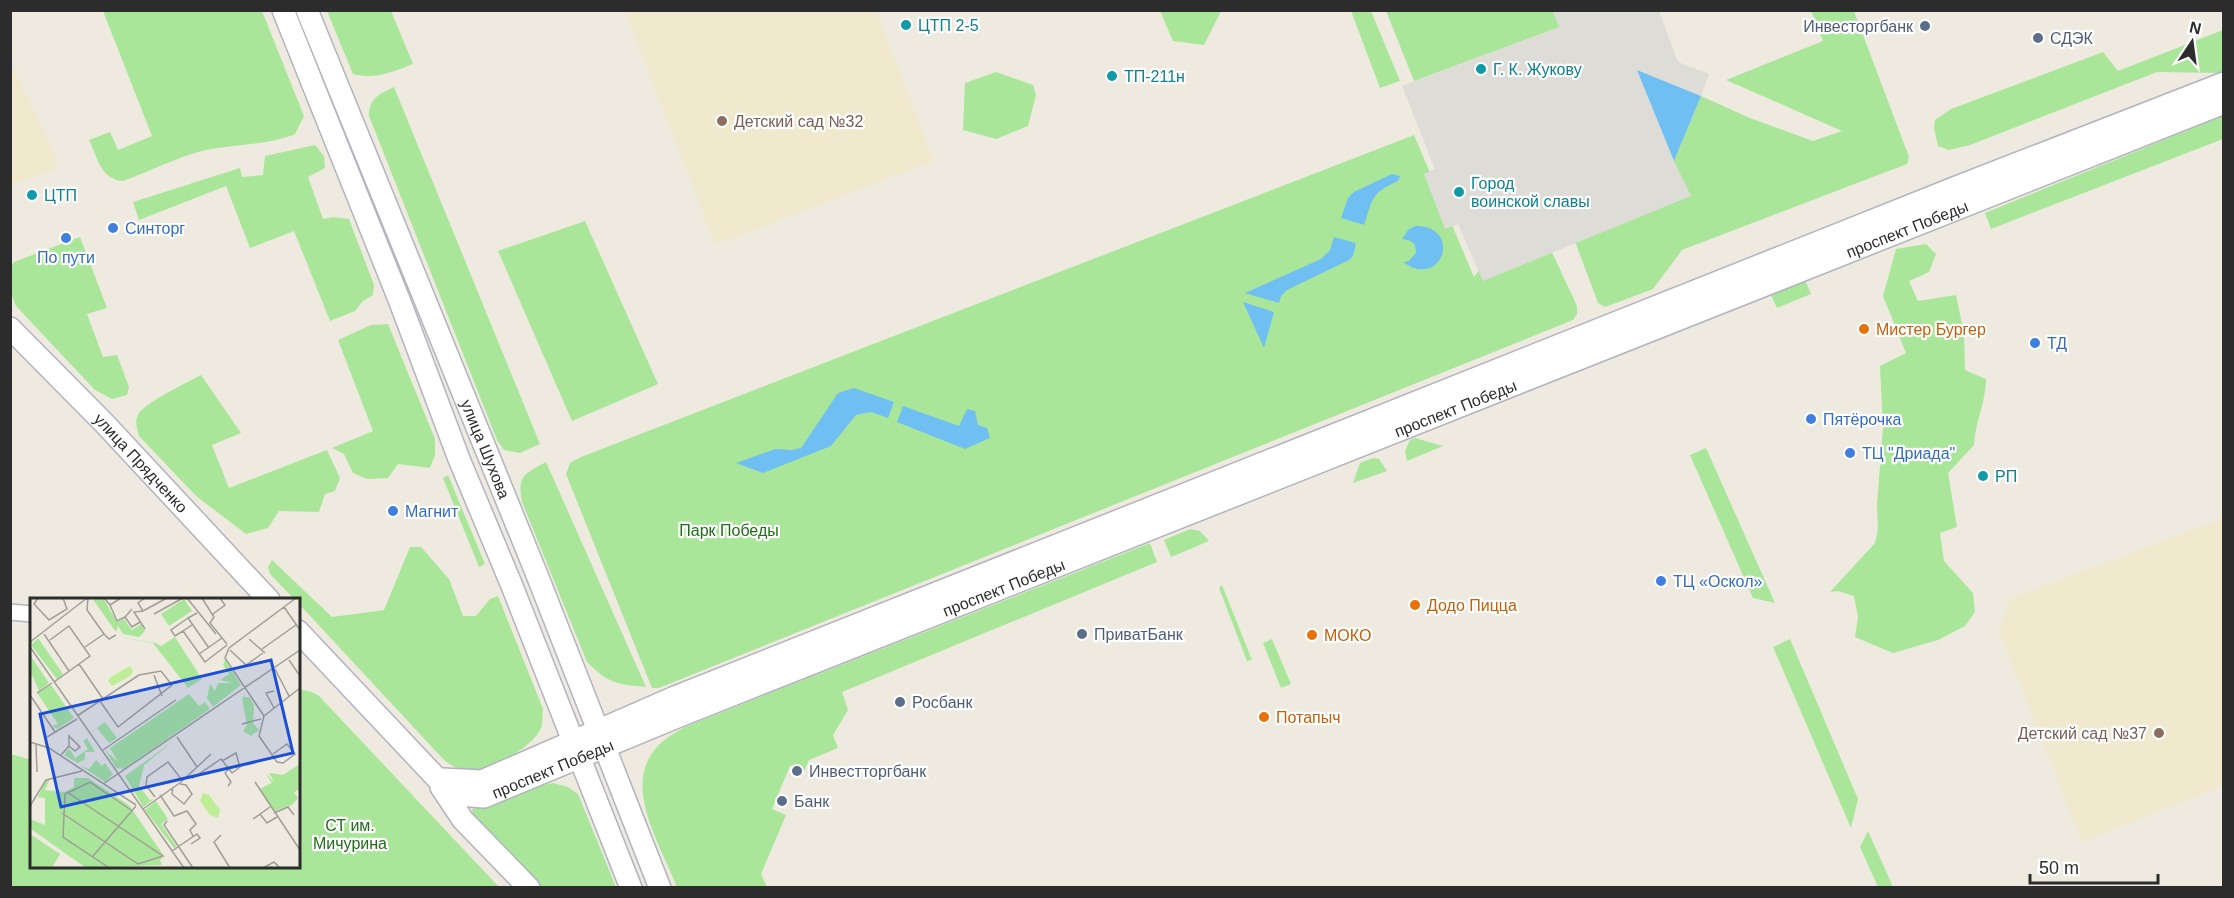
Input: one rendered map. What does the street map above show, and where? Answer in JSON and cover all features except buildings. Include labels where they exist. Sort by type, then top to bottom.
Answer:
[{"type":"main road","name":"улица Шухова","points":[[283,10],[331,127],[459,459],[512,586],[631,888]]},
{"type":"main road","name":"улица Шухова","points":[[307,10],[423,292],[660,888]]},
{"type":"main road","name":"проспект Победы","points":[[436,778],[458,795],[484,797],[602,739],[675,697],[2223,83]]},
{"type":"main road","points":[[331,127],[342,98]]},
{"type":"main road","name":"проспект Победы","points":[[602,739],[682,715],[2223,103]]},
{"type":"main road","name":"улица Прядченко","points":[[10,328],[105,424],[267,598]]},
{"type":"main road","points":[[300,633],[436,778],[463,820],[528,888]]},
{"type":"street","points":[[10,612],[30,614]]},
{"type":"shaded area","points":[[876,11],[934,161],[715,245],[625,12]]},
{"type":"shaded area","points":[[1553,11],[1659,11],[1678,62],[1709,74],[1701,96],[1638,70],[1674,161],[1691,196],[1483,281],[1458,224],[1445,229],[1424,174],[1435,169],[1402,86],[1559,27]]},
{"type":"shaded area","points":[[10,60],[56,156],[54,157],[58,168],[11,185]]},
{"type":"shaded area","points":[[2223,518],[2223,786],[2082,842],[1999,631],[2009,599]]},
{"type":"green space","points":[[103,11],[262,11],[304,116],[295,134],[271,141],[198,152],[123,181],[109,176],[101,167],[89,140],[110,132],[118,150],[152,136]]},
{"type":"green space","points":[[327,11],[391,11],[413,64],[377,76],[353,74]]},
{"type":"green space","points":[[1160,11],[1221,11],[1204,45],[1173,41]]},
{"type":"green space","points":[[1351,11],[1371,11],[1400,81],[1380,88]]},
{"type":"green space","points":[[1386,11],[1553,11],[1560,27],[1414,81]]},
{"type":"green space","points":[[1811,11],[1854,11],[1909,157],[1907,164],[1682,250],[1653,289],[1605,307],[1598,303],[1564,212],[1674,161],[1701,96],[1750,118],[1813,141],[1842,131],[1726,80],[1823,41]]},
{"type":"green space","points":[[2223,30],[2223,70],[2221,73],[2157,72],[1970,145],[1949,150],[1938,146],[1934,128],[1935,120],[1951,109],[2103,52],[2118,71]]},
{"type":"green space","points":[[996,72],[1033,85],[1036,95],[1028,126],[996,139],[963,130],[965,83]]},
{"type":"green space","points":[[394,87],[540,444],[520,453],[504,450],[497,440],[369,116],[373,101]]},
{"type":"green space","points":[[2223,116],[2223,139],[1991,229],[1985,213]]},
{"type":"green space","name":"Парк Победы","points":[[1414,135],[1474,277],[1482,266],[1551,250],[1577,306],[1577,314],[1573,320],[659,688],[652,688],[566,474],[570,463]]},
{"type":"green space","points":[[315,145],[324,156],[325,168],[308,177],[323,219],[334,217],[349,219],[374,285],[373,295],[363,301],[355,311],[330,321],[294,231],[250,248],[226,186],[139,220],[133,202],[240,168],[242,177],[263,175],[265,156]]},
{"type":"green space","points":[[585,221],[658,384],[572,421],[498,251]]},
{"type":"green space","points":[[80,237],[107,308],[87,314],[103,357],[117,355],[129,387],[127,395],[112,399],[95,390],[16,306],[11,290],[9,278],[14,262]]},
{"type":"green space","points":[[1926,244],[1936,254],[1929,272],[1909,281],[1918,301],[1956,295],[1964,334],[1965,370],[1986,379],[1974,445],[1948,473],[1957,527],[1940,533],[1944,561],[1973,593],[1975,612],[1965,626],[1938,640],[1893,653],[1855,637],[1858,617],[1854,596],[1838,591],[1830,592],[1875,543],[1878,529],[1877,505],[1883,427],[1880,366],[1906,353],[1883,296],[1896,249]]},
{"type":"green space","points":[[1805,280],[1811,294],[1777,308],[1771,295]]},
{"type":"green space","points":[[388,324],[435,439],[435,455],[430,468],[398,464],[388,478],[367,479],[353,473],[344,454],[332,448],[373,431],[338,340],[371,325]]},
{"type":"green space","points":[[201,375],[241,433],[212,445],[229,488],[327,450],[340,478],[335,491],[325,494],[319,512],[279,511],[268,528],[246,534],[196,496],[139,436],[136,424],[139,413],[144,408],[168,392]]},
{"type":"green space","points":[[1415,438],[1443,446],[1407,461],[1405,451],[1410,440]]},
{"type":"green space","points":[[1706,448],[1775,603],[1753,598],[1690,455]]},
{"type":"green space","points":[[1373,458],[1379,459],[1387,471],[1353,483],[1360,463]]},
{"type":"green space","points":[[546,462],[646,687],[614,682],[601,675],[587,662],[522,502],[521,486],[524,476]]},
{"type":"green space","points":[[448,475],[485,564],[479,567],[443,478]]},
{"type":"green space","points":[[1190,529],[1200,531],[1209,541],[1171,557],[1164,540]]},
{"type":"green space","points":[[1150,543],[1157,562],[842,692],[848,710],[833,735],[838,748],[809,760],[804,772],[790,766],[772,809],[786,815],[761,874],[767,887],[677,887],[648,818],[643,796],[643,775],[650,756],[666,739],[692,724]]},
{"type":"green space","points":[[410,547],[421,547],[449,579],[463,616],[476,616],[490,599],[498,596],[543,709],[542,726],[537,735],[521,750],[489,767],[470,771],[456,768],[444,760],[300,605],[300,598],[293,598],[270,574],[268,567],[272,560],[332,617],[384,610]]},
{"type":"green space","points":[[1222,585],[1252,660],[1247,661],[1219,588]]},
{"type":"green space","points":[[1272,639],[1291,684],[1281,688],[1263,643]]},
{"type":"green space","points":[[1790,639],[1858,799],[1851,828],[1773,647]]},
{"type":"green space","name":"СТ им. Мичурина","points":[[300,689],[312,692],[319,696],[499,887],[11,887],[11,754],[30,760],[30,868],[300,868]]},
{"type":"green space","points":[[553,783],[568,787],[578,794],[616,887],[542,887],[473,815],[472,809],[537,786]]},
{"type":"green space","points":[[1868,831],[1893,887],[1878,887],[1860,847]]},
{"type":"water","points":[[1637,70],[1701,96],[1674,161]]},
{"type":"water","points":[[1392,174],[1400,176],[1398,181],[1374,197],[1364,225],[1341,218],[1348,198],[1354,192]]},
{"type":"water","points":[[1415,226],[1430,228],[1439,235],[1443,245],[1442,254],[1437,263],[1428,268],[1417,269],[1403,262],[1409,261],[1416,253],[1415,245],[1411,241],[1402,239],[1408,230]]},
{"type":"water","points":[[1334,237],[1356,243],[1353,256],[1349,260],[1287,290],[1281,296],[1279,303],[1245,293],[1321,259],[1330,250]]},
{"type":"water","points":[[1243,302],[1274,312],[1264,348]]},
{"type":"water","points":[[854,388],[894,402],[888,418],[871,412],[856,415],[831,446],[763,473],[736,463],[775,449],[801,448],[838,393]]},
{"type":"water","points":[[903,406],[959,426],[967,409],[975,411],[978,425],[987,428],[990,438],[965,449],[897,422]]},
{"type":"place","name":"ЦТП 2-5","points":[[906,25]]},
{"type":"place","name":"Инвесторгбанк","points":[[1925,26]]},
{"type":"place","name":"СДЭК","points":[[2038,38]]},
{"type":"place","name":"Г. К. Жукову","points":[[1481,69]]},
{"type":"place","name":"ТП-211н","points":[[1112,76]]},
{"type":"place","name":"Детский сад №32","points":[[722,121]]},
{"type":"place","name":"Город воинской славы","points":[[1459,192]]},
{"type":"place","name":"ЦТП","points":[[32,195]]},
{"type":"place","name":"Синторг","points":[[113,228]]},
{"type":"place","name":"По пути","points":[[66,238]]},
{"type":"place","name":"Мистер Бургер","points":[[1864,329]]},
{"type":"place","name":"ТД","points":[[2035,343]]},
{"type":"place","name":"Пятёрочка","points":[[1811,419]]},
{"type":"place","name":"ТЦ \"Дриада\"","points":[[1850,453]]},
{"type":"place","name":"РП","points":[[1983,476]]},
{"type":"place","name":"Магнит","points":[[393,511]]},
{"type":"place","name":"ТЦ «Оскол»","points":[[1661,581]]},
{"type":"place","name":"Додо Пицца","points":[[1415,605]]},
{"type":"place","name":"ПриватБанк","points":[[1082,634]]},
{"type":"place","name":"МОКО","points":[[1312,635]]},
{"type":"place","name":"Росбанк","points":[[900,702]]},
{"type":"place","name":"Потапыч","points":[[1264,717]]},
{"type":"place","name":"Детский сад №37","points":[[2159,733]]},
{"type":"place","name":"Инвестторгбанк","points":[[797,771]]},
{"type":"place","name":"Банк","points":[[782,801]]}]
